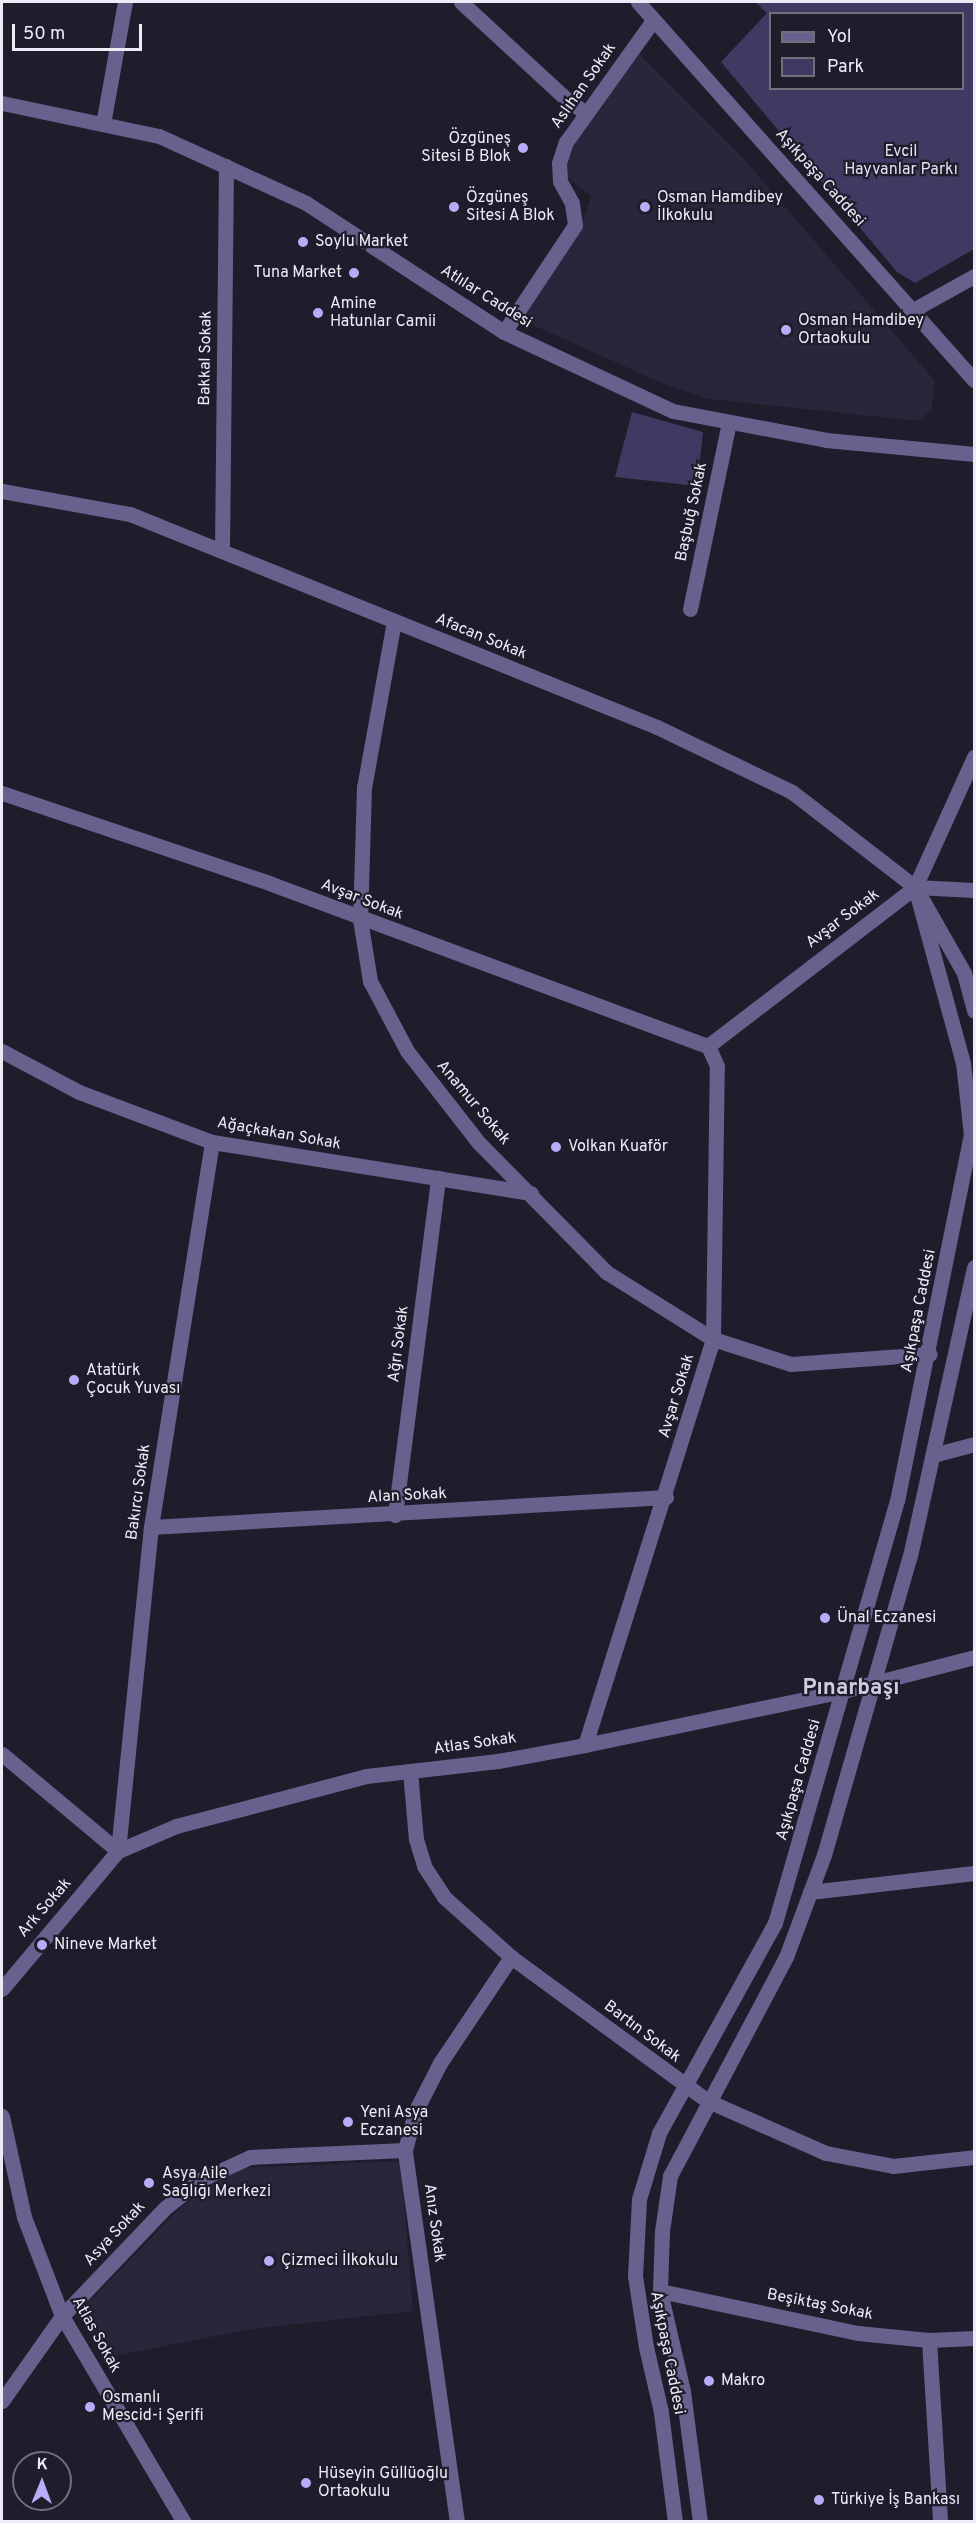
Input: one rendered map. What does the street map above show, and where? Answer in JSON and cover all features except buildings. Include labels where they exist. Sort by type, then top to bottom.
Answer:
[{"type":"street","points":[[103,124],[125,2]]},
{"type":"street","points":[[461,2],[565,98],[586,113]]},
{"type":"street","name":"Aşıkpaşa Caddesi","points":[[638,2],[652,22],[975,380]]},
{"type":"street","name":"Aslıhan Sokak","points":[[504,332],[575,225],[572,202],[560,181],[559,163],[566,142],[652,22]]},
{"type":"street","name":"Atlılar Caddesi","points":[[2,103],[159,136],[306,202],[504,332],[673,411],[826,440],[975,454]]},
{"type":"street","name":"Bakkal Sokak","points":[[222,550],[226,166]]},
{"type":"street","points":[[913,310],[975,276]]},
{"type":"street","name":"Başbuğ Sokak","points":[[690,609],[729,422]]},
{"type":"street","name":"Afacan Sokak","points":[[2,491],[130,514],[657,728],[792,792],[915,887]]},
{"type":"street","name":"Anamur Sokak","points":[[394,621],[364,787],[360,919],[370,981],[407,1051],[479,1143],[531,1193],[606,1272],[713,1338],[791,1364],[930,1354]]},
{"type":"street","points":[[915,887],[975,757]]},
{"type":"street","name":"Avşar Sokak","points":[[2,793],[269,883],[360,919],[708,1046],[717,1066],[713,1338],[666,1497],[585,1745]]},
{"type":"street","points":[[915,887],[975,890]]},
{"type":"street","points":[[915,887],[964,973],[975,1011]]},
{"type":"street","name":"Aşıkpaşa Caddesi","points":[[675,2522],[661,2412],[646,2347],[635,2276],[639,2199],[659,2133],[775,1923],[897,1501],[930,1354],[971,1135],[963,1064],[915,887]]},
{"type":"street","name":"Avşar Sokak","points":[[708,1046],[915,887]]},
{"type":"street","name":"Ağaçkakan Sokak","points":[[2,1051],[79,1092],[212,1142],[531,1193]]},
{"type":"street","name":"Bakırcı Sokak","points":[[118,1851],[151,1527],[212,1142]]},
{"type":"street","name":"Ağrı Sokak","points":[[395,1515],[438,1178]]},
{"type":"street","name":"Aşıkpaşa Caddesi","points":[[700,2522],[683,2391],[660,2290],[662,2231],[670,2176],[786,1957],[810,1892],[874,1684],[910,1556],[975,1267]]},
{"type":"street","points":[[933,1455],[975,1444]]},
{"type":"street","name":"Alan Sokak","points":[[151,1527],[395,1515],[666,1497]]},
{"type":"street","name":"Atlas Sokak","points":[[118,1851],[176,1826],[273,1798],[366,1776],[498,1761],[585,1745],[843,1691],[975,1657]]},
{"type":"street","points":[[2,1754],[118,1851]]},
{"type":"street","name":"Bartın Sokak","points":[[410,1771],[416,1839],[424,1866],[444,1897],[511,1957],[686,2086],[708,2101],[826,2153],[893,2166],[975,2157]]},
{"type":"street","name":"Ark Sokak","points":[[2,1989],[118,1851]]},
{"type":"street","points":[[810,1892],[975,1873]]},
{"type":"street","name":"Anız Sokak","points":[[457,2522],[405,2150],[415,2112],[440,2063],[511,1957]]},
{"type":"street","name":"Atlas Sokak","points":[[2,2116],[24,2217],[62,2316],[184,2522]]},
{"type":"street","name":"Asya Sokak","points":[[2,2401],[62,2316],[165,2208],[200,2180],[249,2157],[405,2150]]},
{"type":"street","name":"Beşiktaş Sokak","points":[[660,2290],[858,2333],[929,2340],[975,2338]]},
{"type":"street","points":[[929,2340],[940,2522]]},
{"type":"shaded area","points":[[637,52],[743,158],[935,381],[932,408],[919,421],[709,399],[659,382],[522,320],[584,218],[591,196],[566,176],[567,148]]},
{"type":"shaded area","name":"Çizmeci İlkokulu","points":[[401,2161],[413,2311],[246,2330],[104,2358],[78,2313],[178,2210],[202,2190],[239,2168]]},
{"type":"green space","name":"Evcil Hayvanlar Parkı","points":[[755,2],[974,2],[974,249],[915,283],[897,272],[721,62],[767,13]]},
{"type":"green space","points":[[632,412],[703,432],[697,486],[615,477]]},
{"type":"place","name":"Özgüneş Sitesi B Blok","points":[[523,148]]},
{"type":"place","name":"Özgüneş Sitesi A Blok","points":[[454,207]]},
{"type":"place","name":"Osman Hamdibey İlkokulu","points":[[645,207]]},
{"type":"place","name":"Soylu Market","points":[[303,242]]},
{"type":"place","name":"Tuna Market","points":[[354,273]]},
{"type":"place","name":"Amine Hatunlar Camii","points":[[318,313]]},
{"type":"place","name":"Osman Hamdibey Ortaokulu","points":[[786,330]]},
{"type":"place","name":"Volkan Kuaför","points":[[556,1147]]},
{"type":"place","name":"Atatürk Çocuk Yuvası","points":[[74,1380]]},
{"type":"place","name":"Ünal Eczanesi","points":[[825,1618]]},
{"type":"place","name":"Nineve Market","points":[[42,1945]]},
{"type":"place","name":"Yeni Asya Eczanesi","points":[[348,2122]]},
{"type":"place","name":"Asya Aile Sağlığı Merkezi","points":[[149,2183]]},
{"type":"place","name":"Çizmeci İlkokulu","points":[[269,2261]]},
{"type":"place","name":"Makro","points":[[709,2381]]},
{"type":"place","name":"Osmanlı Mescid-i Şerifi","points":[[90,2407]]},
{"type":"place","name":"Hüseyin Güllüoğlu Ortaokulu","points":[[306,2483]]},
{"type":"place","name":"Türkiye İş Bankası","points":[[819,2500]]},
{"type":"district","name":"Pınarbaşı","points":[[851,1689]]}]
